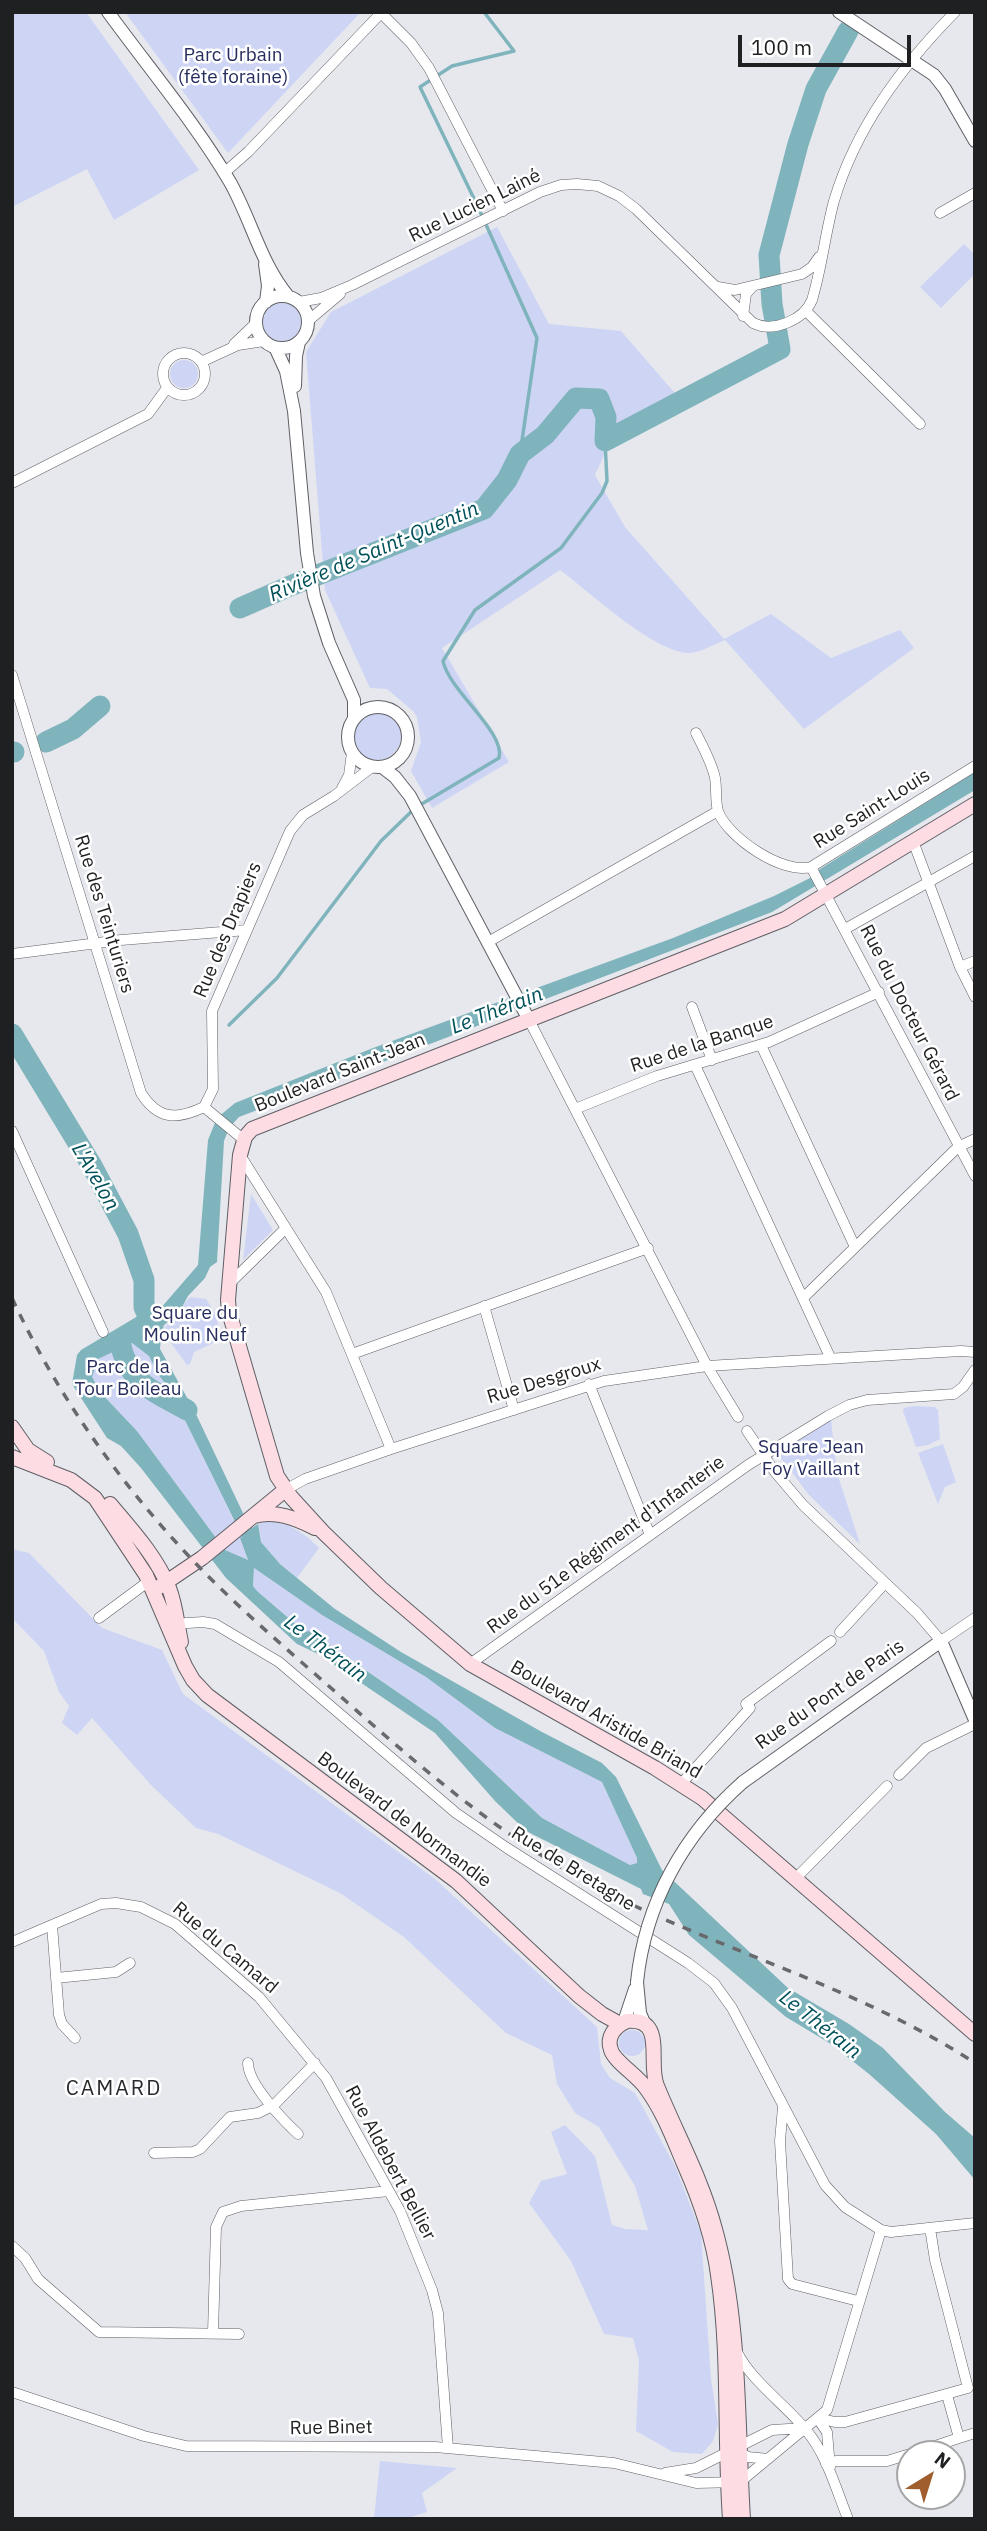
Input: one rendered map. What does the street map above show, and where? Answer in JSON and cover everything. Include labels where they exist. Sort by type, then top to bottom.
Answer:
[{"type":"main road","name":"Boulevard Saint-Jean","points":[[285,1490],[275,1469],[229,1312],[240,1155],[244,1140],[250,1132],[265,1122],[527,1016],[785,919],[824,890],[975,804]]},
{"type":"main road","points":[[12,1457],[20,1450],[15,1433]]},
{"type":"main road","name":"Boulevard de Normandie","points":[[15,1433],[34,1455],[83,1479],[102,1494],[145,1549],[166,1582],[181,1657],[198,1685],[211,1699],[456,1881],[579,1996],[602,2014],[622,2023]]},
{"type":"main road","name":"Boulevard de Normandie","points":[[12,1457],[71,1480],[87,1490],[104,1509],[173,1624]]},
{"type":"main road","name":"Rue Desgroux","points":[[151,1586],[166,1582],[202,1558],[285,1490]]},
{"type":"main road","name":"Boulevard Aristide Briand","points":[[285,1490],[323,1532],[381,1588],[470,1664],[702,1798],[975,2034]]},
{"type":"main road","points":[[253,1517],[266,1513],[280,1515],[323,1532]]},
{"type":"main road","name":"Boulevard de Normandie","points":[[579,1996],[610,2039]]},
{"type":"main road","points":[[735,2450],[726,2432],[722,2307],[711,2238],[691,2180],[662,2116],[641,2081],[612,2054],[610,2039],[614,2029],[622,2023],[635,2021],[645,2025],[653,2037],[655,2081],[696,2170],[716,2231],[726,2275],[733,2345],[735,2450],[732,2501],[743,2519]]},
{"type":"main road","points":[[623,2063],[642,2063],[653,2052]]},
{"type":"street","points":[[108,12],[224,173],[247,215],[263,253],[293,299],[306,310],[306,334],[299,342],[286,348],[245,343],[201,362]]},
{"type":"street","points":[[839,12],[934,75],[975,141]]},
{"type":"street","points":[[920,424],[806,311],[813,296],[835,200],[850,157],[870,120],[910,59],[955,12]]},
{"type":"street","points":[[224,173],[248,152],[381,13],[418,52],[434,77],[503,211]]},
{"type":"street","name":"Rue Lucien Lainé","points":[[293,299],[321,298],[554,187],[577,184],[598,186],[631,204],[743,316],[757,326],[782,323],[797,318],[806,311]]},
{"type":"street","points":[[940,213],[975,193]]},
{"type":"street","points":[[709,281],[727,290],[795,276],[810,269],[822,249]]},
{"type":"street","points":[[263,253],[268,286],[265,302]]},
{"type":"street","points":[[795,276],[809,283],[813,296]]},
{"type":"street","name":"Rue Lucien Lainé","points":[[308,321],[352,285]]},
{"type":"street","points":[[743,316],[746,294],[758,285]]},
{"type":"street","points":[[293,299],[276,296],[265,302],[258,311],[256,323],[259,334],[270,344],[285,366],[294,411],[314,596],[329,643],[354,700],[354,718],[347,734],[348,744],[361,762],[395,777],[411,799],[515,992],[707,1366],[738,1417]]},
{"type":"street","points":[[225,350],[256,323]]},
{"type":"street","points":[[294,411],[295,361],[299,342]]},
{"type":"street","points":[[187,353],[194,355],[201,362],[205,379],[195,393],[178,395],[167,388],[162,374],[170,358],[187,353]]},
{"type":"street","points":[[12,483],[148,414],[167,388]]},
{"type":"street","points":[[342,671],[357,691],[375,706]]},
{"type":"street","name":"Rue des Teinturiers","points":[[12,675],[139,1087],[147,1102],[157,1111],[173,1116],[204,1107]]},
{"type":"street","points":[[354,718],[363,710],[375,706],[391,709],[403,720],[408,739],[403,754],[403,774],[411,799]]},
{"type":"street","points":[[488,942],[718,811],[714,775],[696,733]]},
{"type":"street","points":[[340,791],[349,775],[352,753]]},
{"type":"street","points":[[377,767],[395,761],[403,754]]},
{"type":"street","name":"Rue Saint-Louis","points":[[718,811],[735,833],[758,852],[792,868],[811,867],[975,766]]},
{"type":"street","name":"Rue des Drapiers","points":[[204,1107],[214,1089],[212,1011],[295,823],[377,767]]},
{"type":"street","points":[[913,841],[960,967],[975,997]]},
{"type":"street","points":[[845,929],[975,856]]},
{"type":"street","name":"Rue du Docteur Gérard","points":[[811,867],[975,1176]]},
{"type":"street","points":[[12,954],[94,943],[247,930]]},
{"type":"street","points":[[960,967],[975,961]]},
{"type":"street","name":"Rue de la Banque","points":[[575,1109],[657,1076],[761,1045],[879,992]]},
{"type":"street","points":[[692,1007],[712,1060]]},
{"type":"street","points":[[761,1045],[855,1247]]},
{"type":"street","points":[[695,1065],[830,1357]]},
{"type":"street","points":[[204,1107],[244,1140]]},
{"type":"street","points":[[12,1131],[103,1332]]},
{"type":"street","points":[[803,1298],[958,1147],[975,1139]]},
{"type":"street","points":[[240,1155],[326,1292],[391,1449]]},
{"type":"street","points":[[229,1284],[286,1228]]},
{"type":"street","points":[[352,1354],[648,1248]]},
{"type":"street","points":[[484,1306],[514,1410]]},
{"type":"street","name":"Rue Desgroux","points":[[285,1490],[305,1479],[391,1449],[589,1384],[707,1366],[830,1357],[975,1351]]},
{"type":"street","name":"Rue du 51e Régiment d'Infanterie","points":[[470,1664],[763,1455],[849,1405],[879,1399],[954,1394],[963,1387],[975,1370]]},
{"type":"street","points":[[589,1384],[650,1535]]},
{"type":"street","points":[[747,1431],[803,1505],[926,1622],[941,1641],[975,1722],[926,1748],[899,1774]]},
{"type":"street","points":[[840,1632],[885,1583]]},
{"type":"street","points":[[99,1618],[151,1586]]},
{"type":"street","points":[[941,1641],[975,1618]]},
{"type":"street","name":"Rue de Bretagne","points":[[173,1624],[215,1623],[269,1656],[300,1679],[456,1813],[714,1983],[726,1999],[830,2194],[854,2215],[881,2230]]},
{"type":"street","points":[[681,1784],[750,1708],[746,1703],[831,1641]]},
{"type":"street","name":"Rue du Pont de Paris","points":[[637,1982],[646,1930],[668,1875],[702,1823],[765,1763],[941,1641]]},
{"type":"street","points":[[795,1879],[887,1786]]},
{"type":"street","name":"Rue du Camard","points":[[13,1939],[101,1904],[132,1905],[158,1914],[175,1924],[253,1991],[315,2063]]},
{"type":"street","points":[[52,1925],[60,2020],[75,2038]]},
{"type":"street","points":[[56,1979],[112,1973],[130,1963]]},
{"type":"street","points":[[622,2023],[637,1982]]},
{"type":"street","points":[[637,1982],[640,2013],[645,2025]]},
{"type":"street","points":[[248,2063],[249,2076],[272,2107],[298,2134]]},
{"type":"street","points":[[154,2153],[193,2152],[202,2147],[230,2117],[258,2113],[272,2107],[315,2063]]},
{"type":"street","name":"Rue Aldebert Bellier","points":[[315,2063],[410,2232],[435,2298],[447,2448]]},
{"type":"street","points":[[783,2106],[780,2141],[788,2279],[792,2284],[858,2301]]},
{"type":"street","points":[[213,2333],[216,2227],[223,2212],[241,2206],[389,2191]]},
{"type":"street","points":[[732,2501],[768,2459],[828,2407],[881,2230],[891,2232],[975,2223]]},
{"type":"street","points":[[818,2418],[830,2422],[845,2422],[968,2388],[935,2260],[930,2228]]},
{"type":"street","points":[[12,2246],[25,2258],[38,2279],[99,2332],[239,2334]]},
{"type":"street","points":[[733,2345],[747,2367],[805,2428],[828,2463]]},
{"type":"street","name":"Rue Binet","points":[[12,2392],[144,2436],[186,2446],[401,2445],[606,2462],[689,2482],[732,2501]]},
{"type":"street","points":[[947,2395],[959,2438]]},
{"type":"street","points":[[818,2418],[827,2432],[831,2476],[849,2519]]},
{"type":"street","name":"Rue Binet","points":[[656,2473],[687,2471],[772,2430],[805,2428]]},
{"type":"street","points":[[953,2440],[975,2433]]},
{"type":"street","points":[[735,2450],[758,2460],[768,2459]]},
{"type":"street","points":[[828,2463],[887,2461],[896,2458]]},
{"type":"green space","points":[[12,12],[86,12],[199,170],[114,220],[87,169],[12,207]]},
{"type":"green space","name":"Parc Urbain (fête foraine)","points":[[125,12],[361,12],[228,153]]},
{"type":"green space","points":[[497,227],[549,324],[621,331],[680,399],[612,438],[595,475],[625,527],[724,639],[771,614],[831,658],[900,630],[914,648],[804,729],[725,640],[693,653],[674,650],[640,632],[560,570],[442,648],[509,762],[432,808],[411,771],[421,742],[417,717],[387,689],[370,688],[325,590],[306,352],[331,312]]},
{"type":"green space","points":[[964,244],[975,255],[975,274],[941,308],[920,287]]},
{"type":"green space","points":[[282,303],[295,309],[301,322],[295,335],[282,341],[269,335],[263,322],[269,309]]},
{"type":"green space","points":[[184,360],[194,364],[198,374],[194,384],[184,388],[174,384],[170,374],[174,364]]},
{"type":"green space","points":[[377,712],[394,719],[401,736],[394,753],[377,760],[360,753],[353,736],[360,719]]},
{"type":"green space","points":[[251,1194],[273,1230],[243,1260]]},
{"type":"green space","name":"Square du Moulin Neuf","points":[[190,1297],[206,1299],[215,1313],[222,1339],[194,1352],[190,1364],[187,1365],[162,1331]]},
{"type":"green space","name":"Parc de la Tour Boileau","points":[[132,1343],[148,1354],[170,1390],[242,1537],[240,1538],[248,1561],[225,1550],[137,1431],[92,1380],[98,1359]]},
{"type":"green space","points":[[935,1407],[938,1410],[940,1439],[916,1447],[903,1411],[904,1408]]},
{"type":"green space","name":"Square Jean Foy Vaillant","points":[[831,1419],[837,1473],[860,1544],[809,1495],[777,1453]]},
{"type":"green space","points":[[943,1444],[956,1482],[945,1487],[938,1504],[918,1453]]},
{"type":"green space","points":[[271,1521],[298,1530],[319,1548],[297,1578],[280,1564],[261,1542],[258,1524]]},
{"type":"green space","points":[[12,1549],[29,1553],[102,1628],[162,1650],[183,1694],[435,1879],[597,2027],[601,2064],[610,2078],[635,2093],[675,2166],[701,2233],[711,2379],[718,2424],[713,2441],[702,2454],[673,2452],[636,2431],[639,2361],[633,2338],[604,2334],[571,2261],[529,2203],[541,2181],[567,2174],[551,2132],[565,2125],[595,2156],[612,2225],[625,2229],[648,2230],[635,2186],[599,2127],[575,2113],[557,2084],[552,2055],[506,2033],[404,1937],[340,1893],[218,1834],[196,1828],[150,1784],[92,1718],[77,1735],[62,1723],[69,1706],[59,1692],[44,1651],[12,1618]]},
{"type":"green space","points":[[254,1568],[322,1615],[426,1677],[495,1728],[602,1782],[637,1863],[630,1865],[542,1818],[438,1720],[310,1631],[306,1632],[257,1591],[253,1586]]},
{"type":"green space","points":[[632,2030],[641,2034],[645,2043],[641,2052],[632,2056],[623,2052],[619,2043],[623,2034]]},
{"type":"green space","points":[[380,2461],[457,2468],[422,2493],[427,2512],[405,2519],[374,2519]]},
{"type":"water","points":[[975,772],[975,790],[772,912],[239,1117],[229,1128],[224,1141],[217,1262],[188,1296],[180,1311],[162,1327],[160,1349],[195,1412],[243,1513],[252,1528],[258,1524],[261,1542],[280,1564],[335,1609],[401,1652],[602,1763],[616,1777],[662,1870],[788,1988],[849,2024],[883,2048],[945,2112],[975,2138],[975,2180],[936,2134],[869,2074],[831,2044],[786,2017],[689,1935],[669,1904],[643,1894],[641,1889],[526,1831],[495,1801],[435,1733],[320,1655],[297,1644],[226,1578],[141,1468],[121,1446],[107,1438],[72,1384],[77,1355],[81,1350],[153,1307],[160,1309],[198,1265],[208,1140],[217,1118],[235,1103],[373,1048],[673,938],[774,896],[810,878],[820,869]],"holes":[[[132,1343],[149,1356],[170,1390],[242,1536],[240,1538],[248,1560],[225,1550],[137,1431],[101,1393],[92,1377],[98,1359]],[[254,1568],[322,1615],[426,1677],[495,1728],[602,1782],[637,1863],[630,1865],[542,1818],[438,1720],[309,1631],[305,1632],[257,1591],[253,1586]]]},
{"type":"waterway","points":[[484,12],[514,51],[452,66],[420,87],[537,338],[520,454]]},
{"type":"waterway","name":"Rivière de Saint-Quentin","points":[[240,608],[484,509],[507,480],[520,454],[545,435],[576,398],[599,399],[606,417],[605,441],[780,349],[772,304],[769,255],[798,144],[816,89],[848,31]]},
{"type":"waterway","points":[[420,805],[499,758],[499,748],[494,736],[455,685],[443,661],[475,610],[561,548],[602,493],[607,481],[605,441]]},
{"type":"waterway","name":"Rivière de Saint-Quentin","points":[[46,742],[73,729],[100,706]]},
{"type":"waterway","points":[[229,1025],[277,978],[381,841],[413,810]]},
{"type":"waterway","name":"L'Avelon","points":[[12,1034],[92,1166],[128,1234],[144,1280],[144,1307],[153,1328]]},
{"type":"waterway","name":"Le Thérain","points":[[120,1342],[129,1367],[136,1377],[153,1391],[187,1410]]},
{"type":"railway","points":[[12,1298],[31,1337],[76,1414],[156,1520],[249,1615],[469,1805],[533,1850],[602,1890],[885,2013],[975,2063]]},
{"type":"district","name":"CAMARD","points":[[114,2089]]}]
